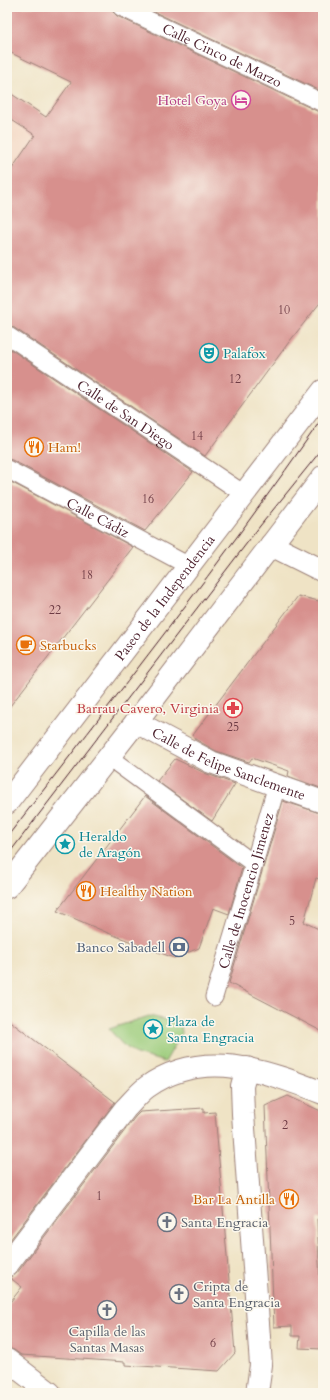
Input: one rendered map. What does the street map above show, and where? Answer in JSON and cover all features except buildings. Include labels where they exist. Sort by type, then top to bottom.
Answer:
[{"type":"street","name":"Calle Cinco de Marzo","points":[[121,7],[323,103]]},
{"type":"street","name":"Calle de San Diego","points":[[7,335],[244,494]]},
{"type":"street","name":"Paseo de la Independencia","points":[[7,803],[323,391]]},
{"type":"street","name":"Calle Cádiz","points":[[7,469],[189,566]]},
{"type":"street","points":[[7,887],[136,722],[323,477]]},
{"type":"street","points":[[271,545],[323,571]]},
{"type":"street","name":"Calle de Felipe Sanclemente","points":[[136,722],[211,762],[323,802]]},
{"type":"street","points":[[114,761],[254,864]]},
{"type":"street","name":"Calle de Inocencio Jimenez","points":[[214,996],[277,785]]},
{"type":"street","points":[[7,1265],[125,1109],[145,1088],[159,1079],[192,1068],[225,1066],[247,1068],[294,1082],[323,1093]]},
{"type":"street","points":[[247,1068],[242,1086],[243,1114],[262,1365],[257,1393]]},
{"type":"street","points":[[7,1360],[50,1393]]},
{"type":"shaded area","points":[[7,91],[46,117],[7,176]]},
{"type":"green space","points":[[149,1016],[181,1023],[182,1033],[165,1062],[136,1054],[122,1044],[109,1029]]},
{"type":"tram line","points":[[7,837],[207,577],[323,417]]},
{"type":"tram line","points":[[7,856],[260,526],[323,448]]},
{"type":"place","name":"Hotel Goya","points":[[241,100]]},
{"type":"place","name":"Palafox","points":[[209,353]]},
{"type":"place","name":"Ham!","points":[[34,447]]},
{"type":"place","name":"Starbucks","points":[[26,645]]},
{"type":"place","name":"Barrau Cavero, Virginia","points":[[233,708]]},
{"type":"place","name":"Heraldo de Aragón","points":[[65,844]]},
{"type":"place","name":"Healthy Nation","points":[[86,891]]},
{"type":"place","name":"Banco Sabadell","points":[[179,947]]},
{"type":"place","name":"Plaza de Santa Engracia","points":[[153,1029]]},
{"type":"place","name":"Bar La Antilla","points":[[289,1199]]},
{"type":"place","name":"Santa Engracia","points":[[167,1222]]},
{"type":"place","name":"Cripta de Santa Engracia","points":[[179,1294]]},
{"type":"place","name":"Capilla de las Santas Masas","points":[[107,1310]]}]
